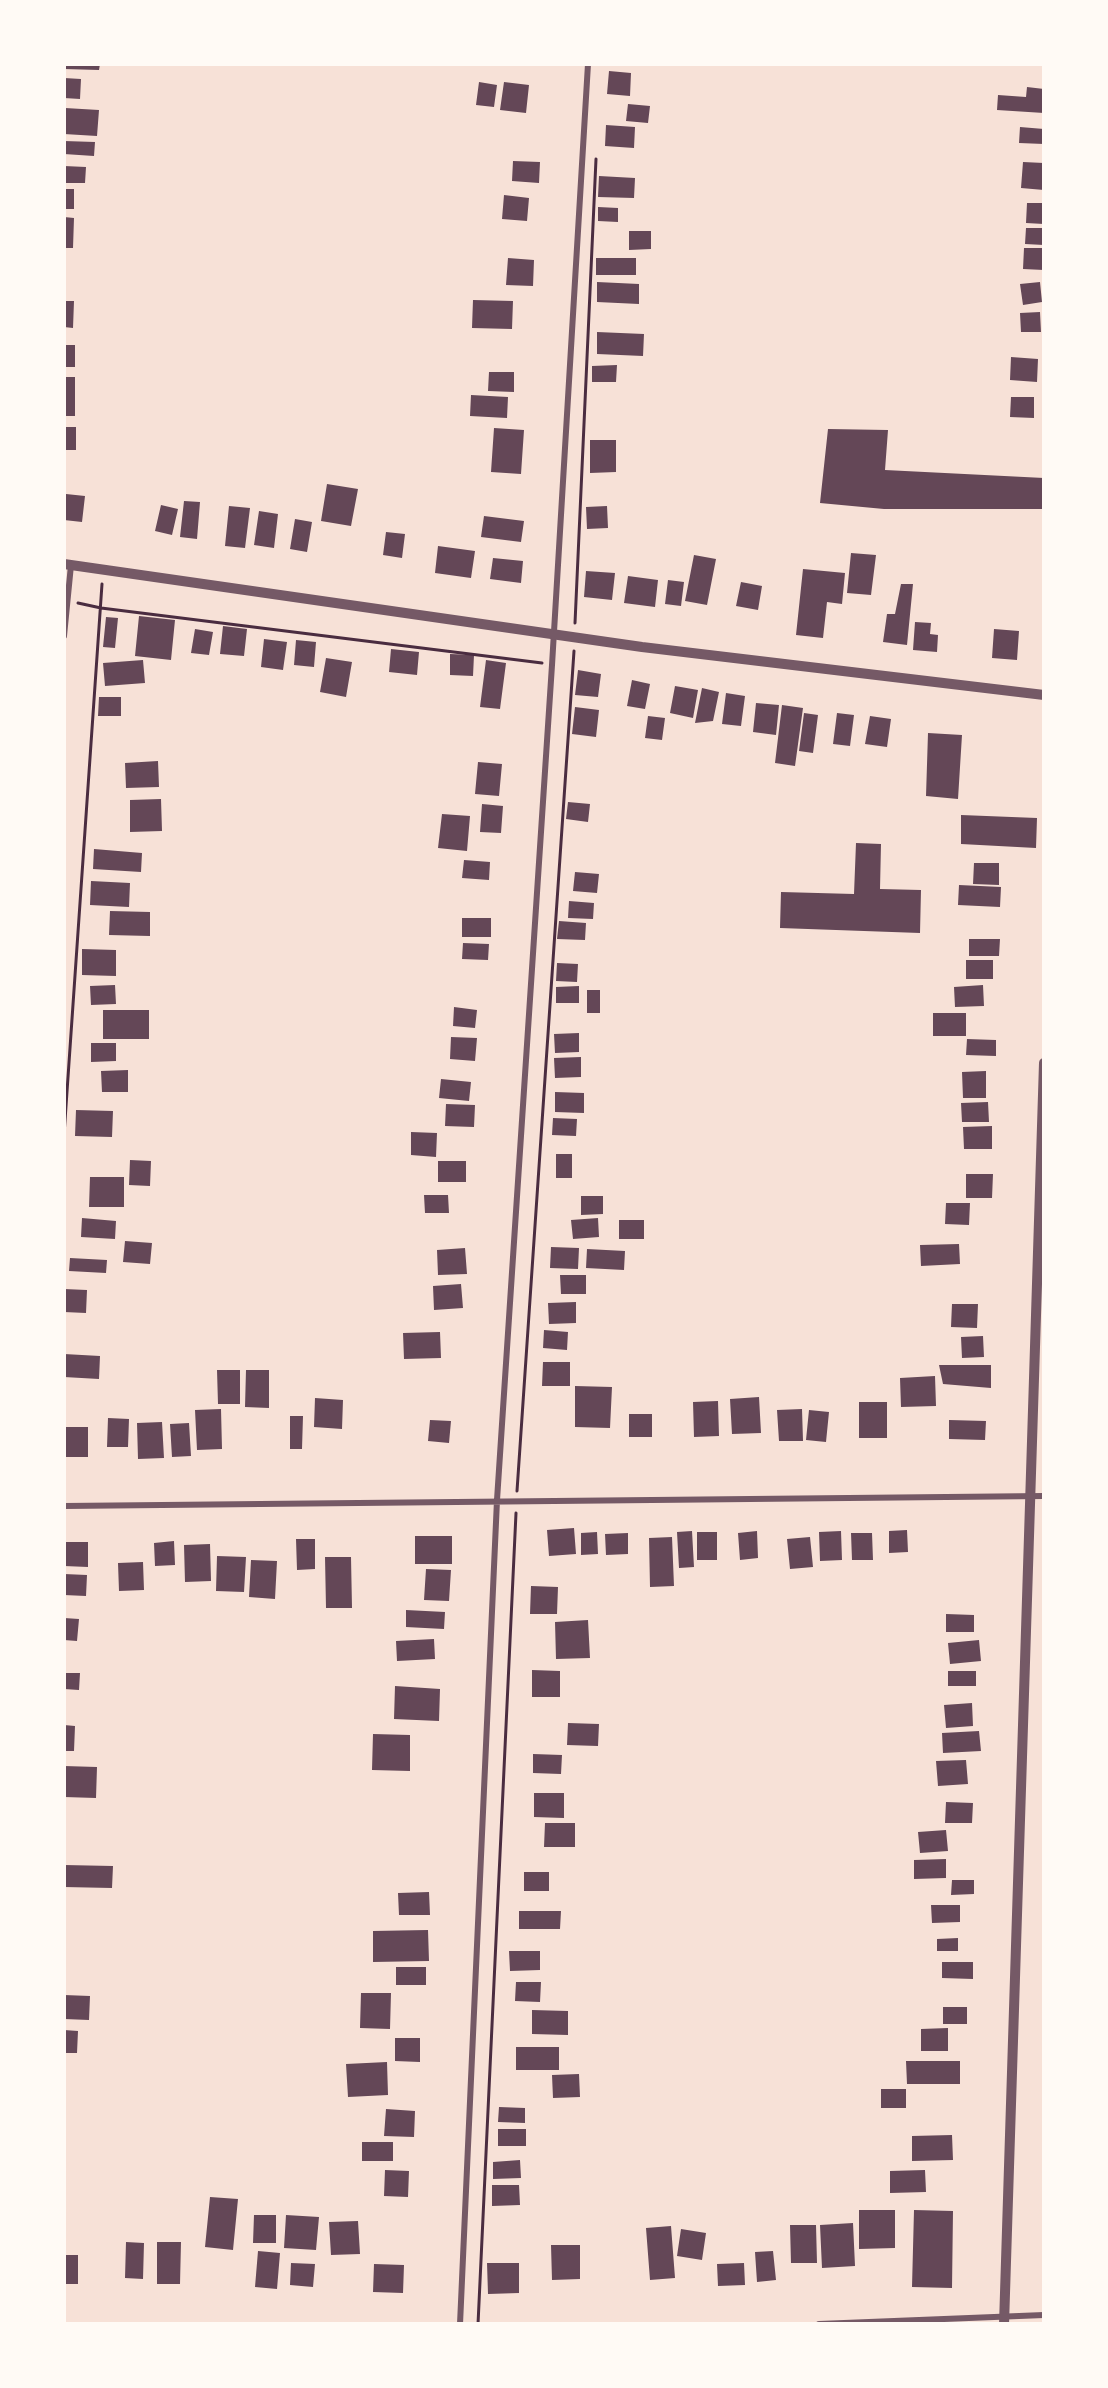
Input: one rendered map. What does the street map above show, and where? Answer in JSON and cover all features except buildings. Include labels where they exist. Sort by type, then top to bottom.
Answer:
[{"type":"street","points":[[460,2324],[497,1500],[554,634],[588,64]]},
{"type":"street","points":[[64,636],[68,564],[574,637],[1044,695]]},
{"type":"street","points":[[1004,2320],[1044,1063]]},
{"type":"street","points":[[64,1506],[1044,1496]]},
{"type":"street","points":[[819,2324],[1004,2320],[1044,2315]]},
{"type":"path","points":[[478,2324],[516,1500],[573,662],[597,148]]},
{"type":"path","points":[[64,1134],[102,570]]},
{"type":"path","points":[[66,600],[101,608],[552,665],[573,662]]}]
